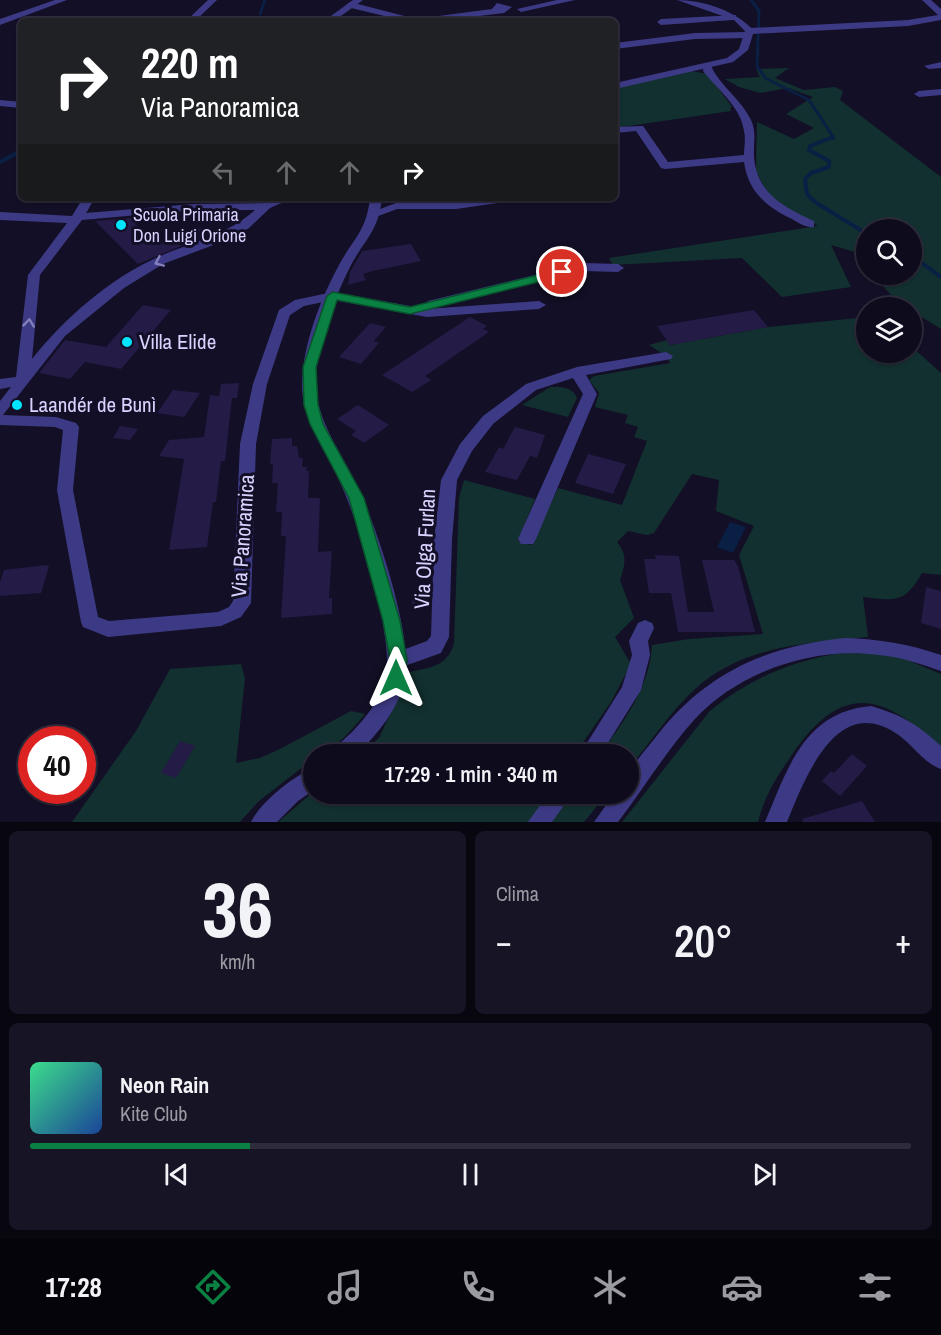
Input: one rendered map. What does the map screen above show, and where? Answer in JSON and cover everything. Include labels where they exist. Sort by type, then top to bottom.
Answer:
[{"type":"street","points":[[0,22],[63,0]]},
{"type":"street","points":[[193,18],[213,0]]},
{"type":"street","points":[[332,18],[359,0]]},
{"type":"street","points":[[521,9],[571,0]]},
{"type":"street","points":[[681,0],[733,17],[743,22],[750,32]]},
{"type":"street","points":[[926,0],[938,16],[941,25]]},
{"type":"street","points":[[350,5],[404,18]]},
{"type":"street","points":[[440,18],[495,11]]},
{"type":"street","points":[[618,46],[676,37],[765,29],[908,23],[938,16]]},
{"type":"street","points":[[676,37],[661,22],[733,17]]},
{"type":"street","points":[[618,85],[707,66],[740,54],[750,32]]},
{"type":"street","points":[[929,66],[941,65]]},
{"type":"street","points":[[707,66],[748,122],[751,138],[749,158],[756,187],[770,204],[810,225]]},
{"type":"street","points":[[919,94],[941,92]]},
{"type":"street","points":[[0,103],[18,105]]},
{"type":"street","points":[[618,130],[639,128],[665,166],[749,158]]},
{"type":"street","points":[[23,381],[34,275],[87,201]]},
{"type":"street","points":[[0,216],[76,218],[156,209],[266,206],[279,201]]},
{"type":"street","points":[[354,744],[378,715],[396,678],[399,660],[391,621],[356,498],[316,424],[311,405],[310,367],[344,265],[374,220],[375,201]]},
{"type":"street","points":[[373,214],[396,206],[439,207],[488,201]]},
{"type":"street","points":[[0,411],[60,333],[119,285],[159,261],[228,235],[245,225],[266,206]]},
{"type":"street","name":"Via Panoramica","points":[[410,310],[584,267],[618,268]]},
{"type":"street","name":"Via Panoramica","points":[[0,420],[56,422],[71,427],[65,490],[90,622],[108,629],[221,620],[235,612],[242,603],[248,444],[260,384],[284,313],[300,303],[333,296],[427,313],[539,304]]},
{"type":"street","name":"Via Olga Furlan","points":[[399,660],[434,647],[440,637],[443,540],[449,480],[466,448],[488,420],[531,387],[577,372],[666,356]]},
{"type":"street","points":[[526,539],[590,394],[577,372]]},
{"type":"street","points":[[0,384],[23,381]]},
{"type":"street","points":[[596,744],[631,690],[641,655],[637,646],[638,638],[645,628]]},
{"type":"street","points":[[639,778],[694,706],[719,688],[765,663],[798,651],[863,645],[903,651],[941,663]]},
{"type":"street","points":[[776,822],[817,740],[830,726],[845,717],[863,715],[896,722],[941,760]]},
{"type":"street","points":[[262,822],[290,794],[303,785]]},
{"type":"street","points":[[539,822],[553,804]]},
{"type":"street","points":[[605,822],[619,804]]},
{"type":"green space","points":[[789,68],[775,78],[804,90],[835,87],[843,91],[840,100],[941,177],[941,329],[922,317],[922,297],[893,297],[882,285],[922,285],[922,219],[856,219],[856,253],[831,245],[851,287],[782,297],[742,258],[613,265],[609,258],[818,226],[775,202],[756,171],[757,122],[794,139],[814,128],[786,114],[813,97],[788,88],[760,93],[739,87],[725,79],[760,77],[756,69]]},
{"type":"green space","points":[[691,71],[708,74],[732,107],[731,111],[618,128],[618,87]]},
{"type":"green space","points":[[856,318],[856,363],[922,363],[922,356],[941,373],[941,575],[922,573],[910,590],[898,598],[863,597],[868,637],[822,641],[776,649],[733,664],[713,675],[677,708],[639,756],[639,744],[607,744],[641,689],[652,645],[689,639],[763,634],[739,555],[754,526],[716,511],[719,480],[692,474],[654,533],[647,535],[628,531],[617,542],[623,551],[624,560],[620,580],[634,618],[615,637],[631,664],[611,702],[582,744],[372,744],[379,738],[409,672],[437,665],[447,657],[454,644],[459,498],[464,480],[535,499],[518,541],[531,545],[558,488],[622,505],[647,441],[634,437],[638,427],[625,423],[628,415],[595,407],[599,393],[589,380],[594,376],[670,363],[666,356],[649,345],[667,340],[670,345],[768,327]]},
{"type":"green space","points":[[550,387],[566,388],[575,394],[577,398],[568,417],[522,405]]},
{"type":"green space","points":[[873,653],[900,657],[941,674],[941,749],[901,716],[882,707],[864,703],[847,705],[829,714],[811,730],[793,753],[768,794],[758,822],[622,822],[636,804],[639,804],[639,801],[709,712],[722,702],[750,683],[782,669],[798,663],[841,654]]},
{"type":"green space","points":[[241,664],[245,678],[236,763],[260,758],[280,749],[351,711],[365,714],[336,744],[303,744],[303,767],[259,801],[240,822],[72,822],[85,804],[96,804],[96,788],[136,731],[170,669]]},
{"type":"green space","points":[[303,801],[303,804],[542,804],[530,822],[278,822]]},
{"type":"green space","points":[[562,804],[599,804],[584,822],[549,822]]},
{"type":"water","points":[[730,522],[746,527],[733,553],[717,547]]},
{"type":"building","points":[[157,216],[135,224],[156,244],[182,235],[185,238],[186,233],[204,227],[200,238],[138,264],[95,221]]},
{"type":"building","points":[[411,244],[421,261],[363,274],[366,280],[348,285],[350,272],[362,251]]},
{"type":"building","name":"Villa Elide","points":[[143,305],[171,310],[121,369],[85,362],[70,379],[39,373],[65,340],[106,347]]},
{"type":"building","points":[[754,310],[768,327],[670,345],[657,326]]},
{"type":"building","points":[[470,317],[487,326],[483,329],[489,332],[425,376],[431,380],[412,392],[382,375]]},
{"type":"building","points":[[370,323],[386,327],[374,341],[379,343],[361,364],[339,357]]},
{"type":"building","points":[[239,383],[237,398],[232,398],[225,461],[221,461],[207,547],[169,550],[184,459],[159,456],[169,440],[204,437],[210,395],[219,396],[221,384]]},
{"type":"building","points":[[173,390],[200,393],[184,417],[157,413]]},
{"type":"building","points":[[358,405],[389,425],[364,443],[351,435],[356,431],[337,419]]},
{"type":"building","points":[[120,426],[138,429],[130,440],[113,438]]},
{"type":"building","points":[[515,427],[545,435],[537,458],[530,456],[517,480],[485,472],[499,447],[503,449]]},
{"type":"building","points":[[292,438],[292,446],[297,446],[299,458],[303,458],[302,467],[307,467],[306,471],[309,471],[308,498],[320,498],[318,552],[332,551],[329,598],[332,598],[332,614],[281,618],[286,536],[281,536],[282,512],[276,512],[278,483],[272,483],[273,464],[270,464],[272,439]]},
{"type":"building","points":[[588,454],[626,464],[613,494],[575,483]]},
{"type":"building","points":[[655,555],[679,556],[688,612],[714,612],[702,560],[734,560],[738,566],[755,632],[678,632],[671,593],[649,593],[644,559],[656,559]]},
{"type":"building","points":[[47,565],[49,567],[41,593],[0,596],[0,582],[4,570]]},
{"type":"building","points":[[926,587],[941,591],[941,629],[921,623]]},
{"type":"building","points":[[425,593],[425,609],[412,610],[412,594]]},
{"type":"building","points":[[180,741],[195,746],[176,778],[161,773]]},
{"type":"building","points":[[852,754],[867,766],[840,796],[822,781],[831,771],[834,773]]},
{"type":"building","points":[[862,801],[875,822],[803,822],[802,819]]},
{"type":"waterway","points":[[260,14],[265,0]]},
{"type":"waterway","points":[[751,0],[759,11],[757,66],[765,78],[809,100],[834,138],[832,139]]},
{"type":"waterway","points":[[833,137],[810,146],[809,150],[829,161],[829,167],[811,173],[805,179],[807,194],[815,202],[856,227]]},
{"type":"waterway","points":[[0,162],[18,153]]},
{"type":"waterway","points":[[922,263],[941,277]]},
{"type":"place","name":"Scuola Primaria Don Luigi Orione","points":[[121,225]]},
{"type":"place","name":"Villa Elide","points":[[127,342]]},
{"type":"place","name":"Laandér de Bunì","points":[[17,405]]},
{"type":"route","points":[[396,678],[399,660],[391,621],[356,498],[316,424],[311,405],[310,367],[333,296],[410,310],[562,272]]}]
